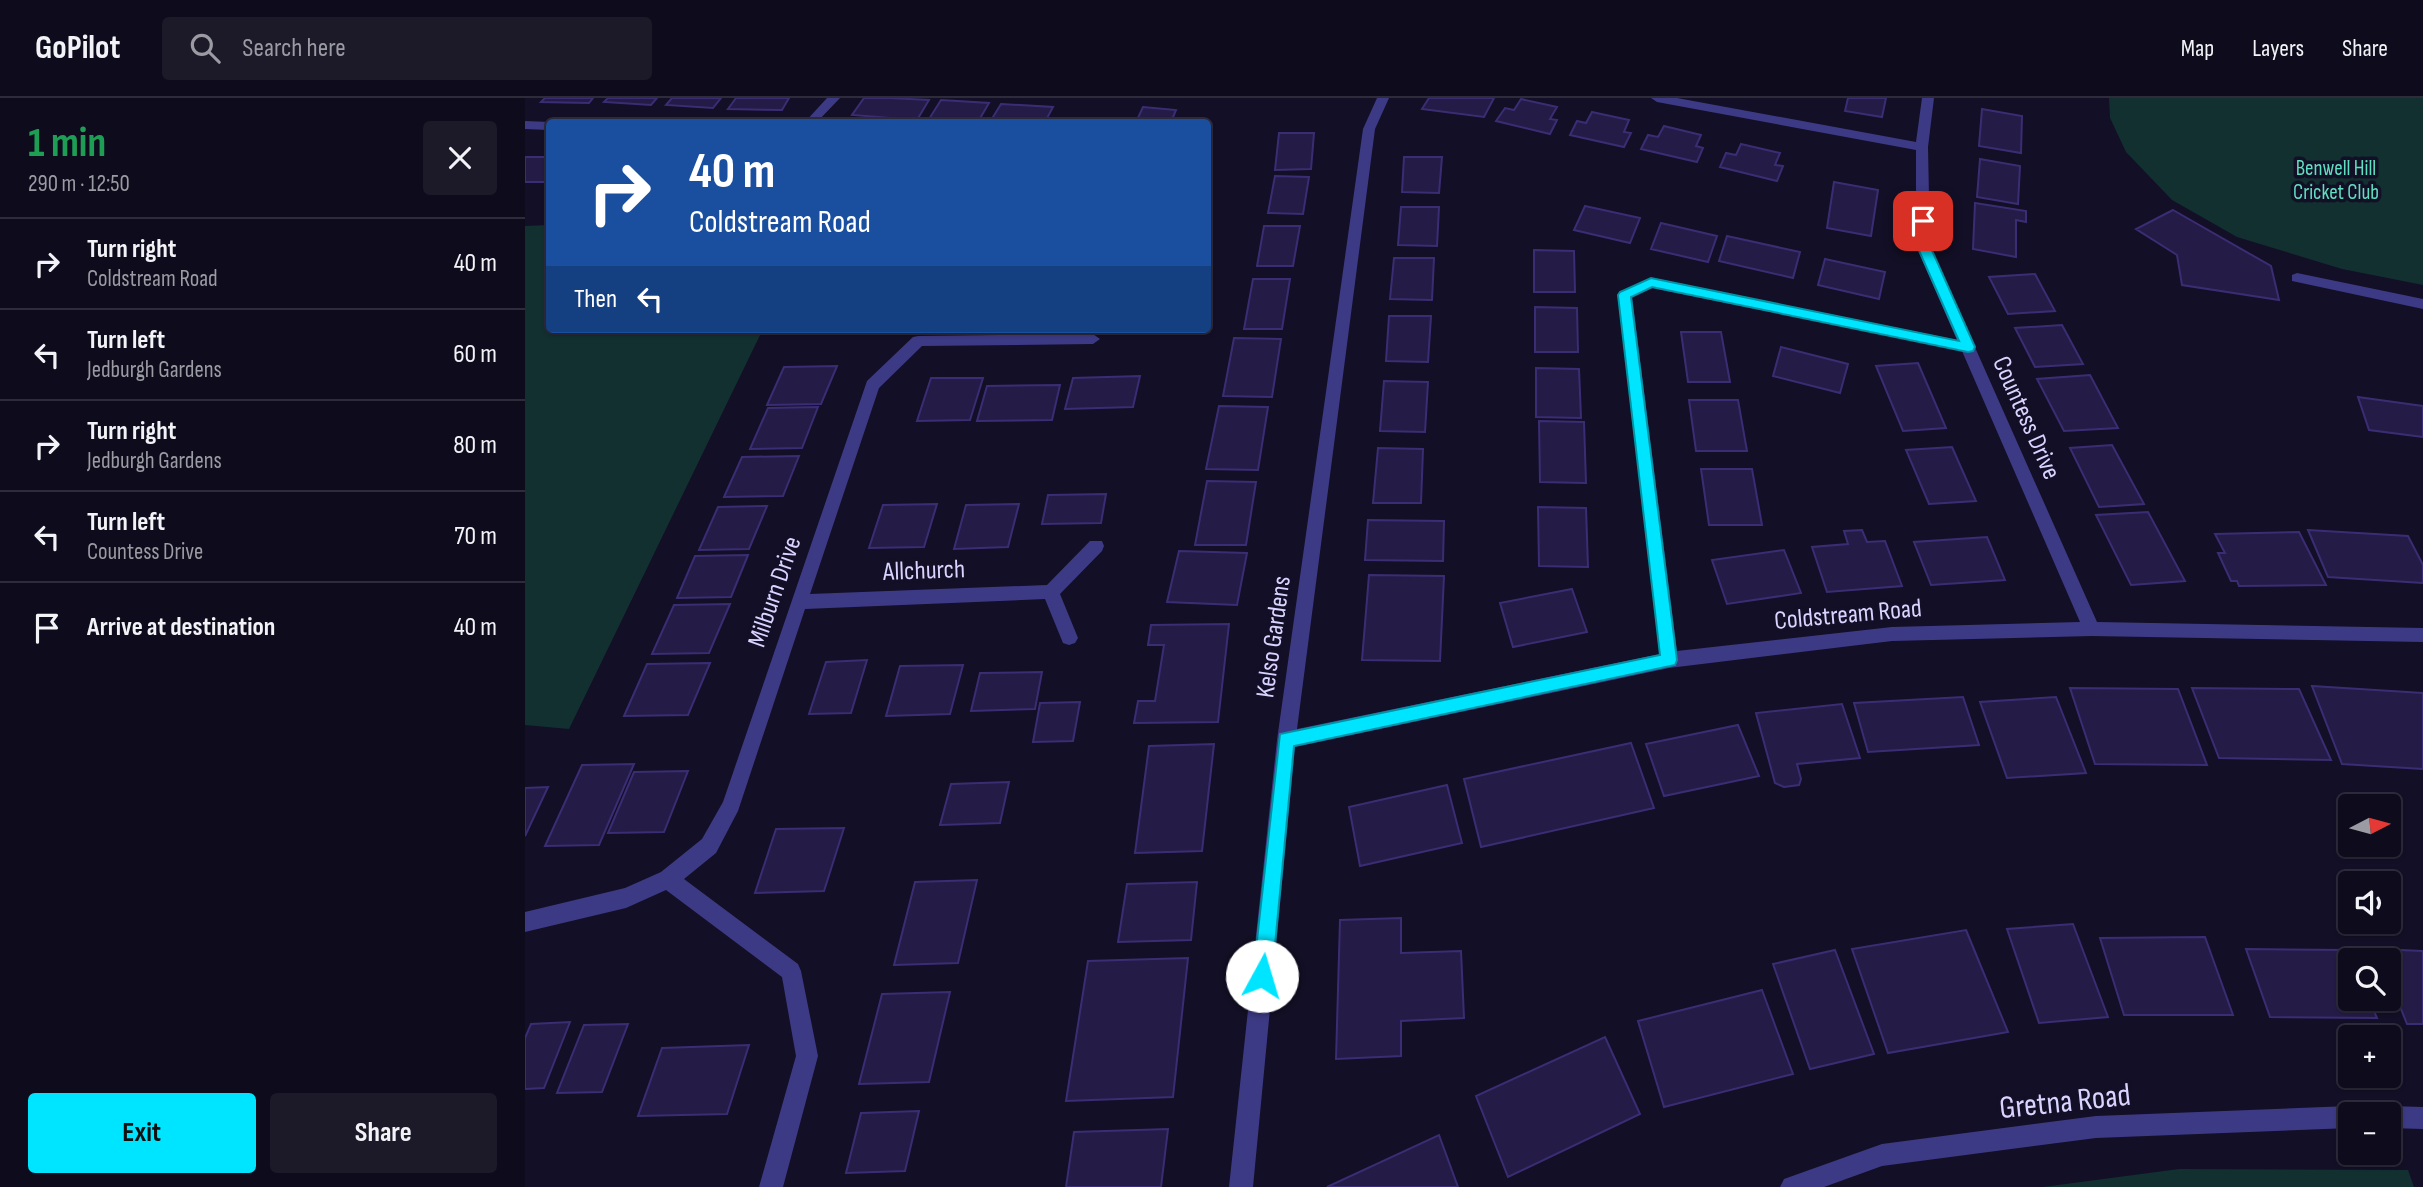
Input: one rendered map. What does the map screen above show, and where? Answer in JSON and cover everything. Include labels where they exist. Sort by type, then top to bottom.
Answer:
[{"type":"street","points":[[814,119],[834,98]]},
{"type":"street","name":"Kelso Gardens","points":[[1241,1187],[1286,740],[1369,129],[1383,98]]},
{"type":"street","points":[[1657,98],[1922,147]]},
{"type":"street","name":"Countess Drive","points":[[1928,98],[1922,147],[1923,246],[2092,629]]},
{"type":"street","points":[[525,125],[546,126]]},
{"type":"street","points":[[2297,278],[2423,304]]},
{"type":"street","points":[[1669,660],[1625,295],[1651,282],[1968,347]]},
{"type":"street","name":"Milburn Drive","points":[[525,922],[627,898],[668,879],[709,846],[731,805],[872,385],[918,341],[1093,339]]},
{"type":"street","points":[[1069,639],[1051,592],[1096,546]]},
{"type":"street","name":"Allchurch","points":[[799,602],[1051,592]]},
{"type":"street","name":"Coldstream Road","points":[[1286,740],[1669,660],[1892,634],[2092,629],[2423,635]]},
{"type":"street","points":[[668,879],[792,971],[807,1056],[771,1187]]},
{"type":"street","name":"Gretna Road","points":[[1792,1187],[1882,1155],[2096,1127],[2338,1117]]},
{"type":"street","points":[[2401,1117],[2423,1118]]},
{"type":"green space","name":"Benwell Hill Cricket Club","points":[[2109,98],[2423,98],[2423,285],[2342,269],[2237,237],[2172,200],[2126,152],[2110,118]]},
{"type":"green space","points":[[546,225],[546,333],[761,333],[569,729],[525,725],[525,226]]},
{"type":"green space","points":[[2179,1169],[2408,1170],[2414,1187],[2043,1187]]},
{"type":"building","points":[[545,98],[593,98],[589,103],[541,102]]},
{"type":"building","points":[[608,98],[657,98],[651,105],[604,102]]},
{"type":"building","points":[[672,98],[721,98],[713,108],[666,105]]},
{"type":"building","points":[[736,98],[789,98],[782,110],[728,109]]},
{"type":"building","points":[[864,98],[929,100],[918,119],[852,115]]},
{"type":"building","points":[[1429,98],[1494,98],[1484,117],[1422,109]]},
{"type":"building","points":[[1848,98],[1886,98],[1882,117],[1845,111]]},
{"type":"building","points":[[1521,99],[1557,107],[1550,119],[1557,120],[1550,134],[1496,121],[1505,108],[1514,110]]},
{"type":"building","points":[[941,100],[989,103],[980,119],[929,119]]},
{"type":"building","points":[[1001,104],[1053,107],[1047,119],[992,119]]},
{"type":"building","points":[[1143,107],[1176,110],[1172,119],[1137,119]]},
{"type":"building","points":[[1982,109],[2022,116],[2021,153],[1979,146]]},
{"type":"building","points":[[1592,112],[1629,120],[1624,132],[1631,133],[1624,147],[1570,135],[1577,121],[1586,123]]},
{"type":"building","points":[[1664,126],[1701,135],[1696,146],[1703,148],[1697,162],[1641,149],[1648,135],[1658,137]]},
{"type":"building","points":[[1279,133],[1314,133],[1311,169],[1275,170]]},
{"type":"building","points":[[1741,144],[1780,153],[1775,165],[1783,166],[1777,181],[1720,167],[1726,153],[1736,155]]},
{"type":"building","points":[[525,157],[546,157],[546,182],[525,182]]},
{"type":"building","points":[[1404,157],[1442,157],[1439,193],[1402,192]]},
{"type":"building","points":[[1980,159],[2020,166],[2018,204],[1977,197]]},
{"type":"building","points":[[1275,176],[1309,177],[1303,214],[1268,213]]},
{"type":"building","points":[[1834,182],[1878,190],[1871,236],[1827,228]]},
{"type":"building","points":[[1975,203],[2026,211],[2026,222],[2016,220],[2016,257],[1973,249]]},
{"type":"building","points":[[1585,206],[1640,218],[1630,243],[1574,230]]},
{"type":"building","points":[[1401,207],[1439,207],[1437,246],[1398,245]]},
{"type":"building","points":[[2173,210],[2271,266],[2279,300],[2182,285],[2177,255],[2136,229]]},
{"type":"building","points":[[1661,223],[1717,236],[1708,262],[1651,249]]},
{"type":"building","points":[[1264,226],[1300,226],[1293,266],[1257,266]]},
{"type":"building","points":[[1727,236],[1800,252],[1793,278],[1719,261]]},
{"type":"building","points":[[1534,250],[1574,251],[1575,292],[1534,292]]},
{"type":"building","points":[[1394,258],[1434,258],[1432,300],[1390,299]]},
{"type":"building","points":[[1825,259],[1885,272],[1879,299],[1818,285]]},
{"type":"building","points":[[2035,274],[2055,311],[2008,314],[1989,277]]},
{"type":"building","points":[[1253,279],[1290,279],[1282,329],[1244,329]]},
{"type":"building","points":[[1535,307],[1577,308],[1578,352],[1535,352]]},
{"type":"building","points":[[1389,316],[1431,316],[1428,362],[1386,361]]},
{"type":"building","points":[[2062,325],[2083,364],[2035,367],[2015,328]]},
{"type":"building","points":[[1681,332],[1721,332],[1730,382],[1688,382]]},
{"type":"building","points":[[1234,338],[1281,339],[1272,397],[1223,396]]},
{"type":"building","points":[[1781,347],[1848,364],[1840,393],[1773,376]]},
{"type":"building","points":[[1918,363],[1946,428],[1903,431],[1876,366]]},
{"type":"building","points":[[837,366],[821,404],[767,405],[784,367]]},
{"type":"building","points":[[1536,368],[1579,369],[1581,418],[1536,417]]},
{"type":"building","points":[[2090,375],[2118,428],[2064,431],[2037,379]]},
{"type":"building","points":[[1140,376],[1133,407],[1065,409],[1073,378]]},
{"type":"building","points":[[931,378],[983,378],[970,420],[917,421]]},
{"type":"building","points":[[1384,381],[1428,382],[1425,432],[1380,431]]},
{"type":"building","points":[[1060,385],[1052,420],[977,421],[987,386]]},
{"type":"building","points":[[2358,397],[2423,406],[2423,437],[2369,430]]},
{"type":"building","points":[[1689,400],[1738,400],[1747,451],[1696,451]]},
{"type":"building","points":[[1219,406],[1268,407],[1258,470],[1206,469]]},
{"type":"building","points":[[818,407],[802,448],[750,449],[768,408]]},
{"type":"building","points":[[1539,421],[1584,422],[1586,483],[1540,482]]},
{"type":"building","points":[[2112,445],[2144,504],[2099,507],[2070,448]]},
{"type":"building","points":[[1952,447],[1976,501],[1929,504],[1906,450]]},
{"type":"building","points":[[1378,448],[1423,449],[1421,503],[1373,503]]},
{"type":"building","points":[[799,456],[783,496],[724,497],[742,457]]},
{"type":"building","points":[[1701,469],[1752,469],[1762,525],[1709,525]]},
{"type":"building","points":[[1207,481],[1256,482],[1246,545],[1195,545]]},
{"type":"building","points":[[1106,494],[1101,523],[1042,524],[1048,495]]},
{"type":"building","points":[[937,504],[924,547],[869,548],[883,505]]},
{"type":"building","points":[[1019,504],[1008,547],[954,549],[966,505]]},
{"type":"building","points":[[767,506],[749,549],[699,550],[718,507]]},
{"type":"building","points":[[1538,507],[1586,508],[1588,567],[1539,566]]},
{"type":"building","points":[[2148,512],[2185,581],[2131,585],[2096,515]]},
{"type":"building","points":[[1368,520],[1444,521],[1443,561],[1365,560]]},
{"type":"building","points":[[1862,530],[1867,542],[1885,541],[1902,586],[1827,592],[1812,547],[1848,544],[1844,531]]},
{"type":"building","points":[[2308,530],[2408,536],[2423,565],[2423,583],[2328,577]]},
{"type":"building","points":[[2299,532],[2326,585],[2239,586],[2237,581],[2231,581],[2218,553],[2225,553],[2215,534]]},
{"type":"building","points":[[1987,537],[2005,580],[1931,585],[1914,542]]},
{"type":"building","points":[[1784,550],[1801,593],[1727,604],[1712,560]]},
{"type":"building","points":[[1179,551],[1247,553],[1237,605],[1167,602]]},
{"type":"building","points":[[748,555],[731,597],[677,598],[695,556]]},
{"type":"building","points":[[1369,575],[1444,576],[1440,661],[1362,660]]},
{"type":"building","points":[[1572,589],[1587,632],[1513,647],[1500,603]]},
{"type":"building","points":[[730,604],[709,653],[652,654],[674,605]]},
{"type":"building","points":[[1229,624],[1218,722],[1134,723],[1138,701],[1155,701],[1164,645],[1148,645],[1151,625]]},
{"type":"building","points":[[867,660],[851,713],[809,714],[826,662]]},
{"type":"building","points":[[710,663],[688,715],[624,716],[647,664]]},
{"type":"building","points":[[963,665],[950,714],[886,716],[900,666]]},
{"type":"building","points":[[1042,672],[1035,709],[971,711],[980,673]]},
{"type":"building","points":[[2312,686],[2423,693],[2423,769],[2342,764]]},
{"type":"building","points":[[2070,688],[2178,689],[2207,765],[2095,764]]},
{"type":"building","points":[[2192,688],[2299,689],[2331,760],[2219,758]]},
{"type":"building","points":[[1963,697],[1979,745],[1868,752],[1854,703]]},
{"type":"building","points":[[2056,697],[2086,773],[2007,778],[1980,702]]},
{"type":"building","points":[[1080,702],[1073,741],[1033,742],[1040,703]]},
{"type":"building","points":[[1842,704],[1860,758],[1797,764],[1801,779],[1799,785],[1784,787],[1775,783],[1756,713]]},
{"type":"building","points":[[1738,725],[1759,776],[1664,796],[1646,744]]},
{"type":"building","points":[[1631,743],[1654,808],[1481,847],[1464,779]]},
{"type":"building","points":[[1214,744],[1202,851],[1135,853],[1149,746]]},
{"type":"building","points":[[634,764],[599,845],[545,846],[582,765]]},
{"type":"building","points":[[688,771],[664,832],[608,833],[634,772]]},
{"type":"building","points":[[1009,782],[1000,823],[940,825],[951,784]]},
{"type":"building","points":[[1447,785],[1462,843],[1360,866],[1349,807]]},
{"type":"building","points":[[548,787],[525,836],[525,788]]},
{"type":"building","points":[[844,828],[824,891],[755,893],[776,829]]},
{"type":"building","points":[[977,880],[958,963],[894,965],[915,882]]},
{"type":"building","points":[[1197,882],[1191,940],[1118,942],[1127,884]]},
{"type":"building","points":[[1401,918],[1401,953],[1461,951],[1464,1018],[1401,1021],[1401,1056],[1336,1059],[1340,920]]},
{"type":"building","points":[[2073,924],[2108,1017],[2039,1023],[2007,929]]},
{"type":"building","points":[[1966,930],[2008,1032],[1888,1053],[1852,949]]},
{"type":"building","points":[[2205,937],[2233,1015],[2124,1015],[2100,938]]},
{"type":"building","points":[[2246,949],[2338,950],[2338,1011],[2374,1011],[2377,1018],[2270,1017]]},
{"type":"building","points":[[1835,950],[1874,1054],[1810,1069],[1773,964]]},
{"type":"building","points":[[2401,950],[2423,951],[2423,1024],[2407,1024],[2401,1009]]},
{"type":"building","points":[[1188,958],[1173,1097],[1066,1101],[1088,961]]},
{"type":"building","points":[[1762,990],[1793,1074],[1664,1107],[1638,1021]]},
{"type":"building","points":[[950,992],[929,1082],[859,1084],[882,994]]},
{"type":"building","points":[[570,1022],[544,1088],[525,1089],[525,1038],[531,1024]]},
{"type":"building","points":[[628,1024],[602,1092],[557,1093],[584,1025]]},
{"type":"building","points":[[1605,1037],[1640,1114],[1508,1177],[1476,1096]]},
{"type":"building","points":[[749,1045],[727,1114],[638,1116],[662,1048]]},
{"type":"building","points":[[919,1111],[905,1171],[846,1173],[861,1113]]},
{"type":"building","points":[[1168,1129],[1161,1187],[1066,1187],[1074,1132]]},
{"type":"building","points":[[1439,1135],[1458,1187],[1327,1187]]},
{"type":"route","points":[[1262,976],[1286,740],[1669,660],[1625,295],[1651,282],[1968,347],[1923,246],[1923,221]]}]
